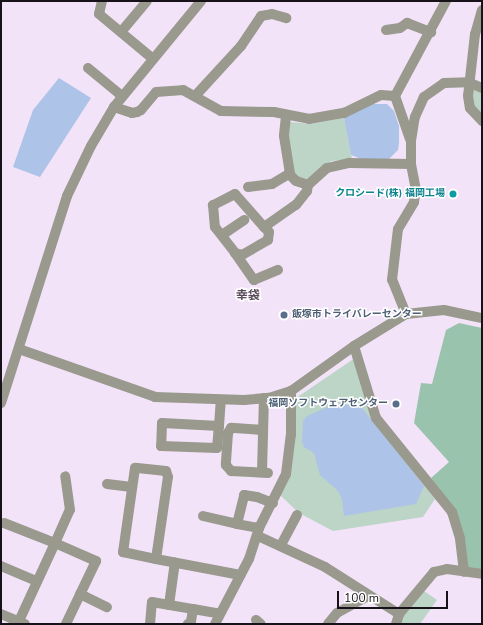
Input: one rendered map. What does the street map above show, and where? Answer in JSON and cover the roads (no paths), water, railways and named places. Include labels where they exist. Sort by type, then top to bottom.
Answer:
[{"type":"street","points":[[102,1],[99,14],[152,58]]},
{"type":"street","points":[[121,32],[147,1]]},
{"type":"street","points":[[1,403],[20,349],[67,196],[91,146],[114,106],[152,58],[201,1]]},
{"type":"street","points":[[411,141],[395,96],[431,32],[446,1]]},
{"type":"street","points":[[482,10],[479,34],[468,82],[470,108],[482,122]]},
{"type":"street","points":[[196,95],[241,46],[261,16],[272,14],[286,18]]},
{"type":"street","points":[[386,30],[400,28],[407,23],[431,32]]},
{"type":"street","points":[[88,68],[122,96]]},
{"type":"street","points":[[406,314],[392,280],[398,230],[414,202],[416,190],[411,164],[411,141],[415,117],[424,97],[444,83],[468,82],[482,88]]},
{"type":"street","points":[[114,106],[132,113],[137,112],[141,110],[156,92],[183,90],[196,95],[221,111],[274,112],[286,116],[319,118],[344,112],[381,95],[395,96]]},
{"type":"street","points":[[286,116],[284,136],[290,173],[296,181],[308,185]]},
{"type":"street","points":[[264,227],[296,205],[307,191],[308,185],[318,175],[336,164],[411,164]]},
{"type":"street","points":[[248,187],[272,184],[290,173]]},
{"type":"street","points":[[235,253],[242,255],[268,240],[269,232],[235,194],[213,205],[215,226],[254,280],[278,270]]},
{"type":"street","points":[[222,235],[244,220]]},
{"type":"street","points":[[20,349],[155,397],[220,400],[264,398],[291,391],[354,346],[406,314],[444,310],[482,318]]},
{"type":"street","points":[[354,346],[376,418],[452,512],[460,539],[464,572]]},
{"type":"street","points":[[215,624],[241,575],[258,532],[273,503],[287,464],[291,391]]},
{"type":"street","points":[[263,430],[231,428],[228,433],[226,465],[232,471],[265,473],[263,430],[264,398]]},
{"type":"street","points":[[219,426],[162,423],[161,446],[217,448],[219,426],[220,400]]},
{"type":"street","points":[[156,559],[168,477],[166,471],[135,468],[123,552],[156,559],[241,575]]},
{"type":"street","points":[[1,614],[22,622],[37,581],[70,510],[65,476]]},
{"type":"street","points":[[107,484],[132,487]]},
{"type":"street","points":[[237,524],[244,496],[257,497],[273,503]]},
{"type":"street","points":[[280,545],[297,515]]},
{"type":"street","points":[[203,516],[237,524],[258,532],[280,545],[325,567],[368,596],[397,619],[434,572],[447,569],[482,574]]},
{"type":"street","points":[[4,523],[55,543],[96,562],[66,624]]},
{"type":"street","points":[[169,605],[175,562]]},
{"type":"street","points":[[1,566],[37,581]]},
{"type":"street","points":[[80,594],[107,607]]},
{"type":"street","points":[[328,624],[336,613],[368,596]]},
{"type":"street","points":[[150,624],[152,602],[220,614]]},
{"type":"street","points":[[188,624],[191,622],[193,609]]},
{"type":"water","points":[[59,78],[91,98],[40,177],[13,167],[33,110]]},
{"type":"water","points":[[372,104],[387,104],[394,111],[399,126],[398,150],[388,160],[361,159],[351,155],[344,118]]},
{"type":"water","points":[[337,403],[362,408],[424,486],[416,504],[344,516],[342,499],[338,491],[320,475],[314,453],[304,447],[302,442],[303,421],[307,416]]},
{"type":"place","name":"クロシード(株) 福岡工場","points":[[453,194]]},
{"type":"place","name":"飯塚市トライバレーセンター","points":[[284,315]]},
{"type":"place","name":"福岡ソフトウェアセンター","points":[[396,404]]},
{"type":"district","name":"幸袋","points":[[248,296]]}]
